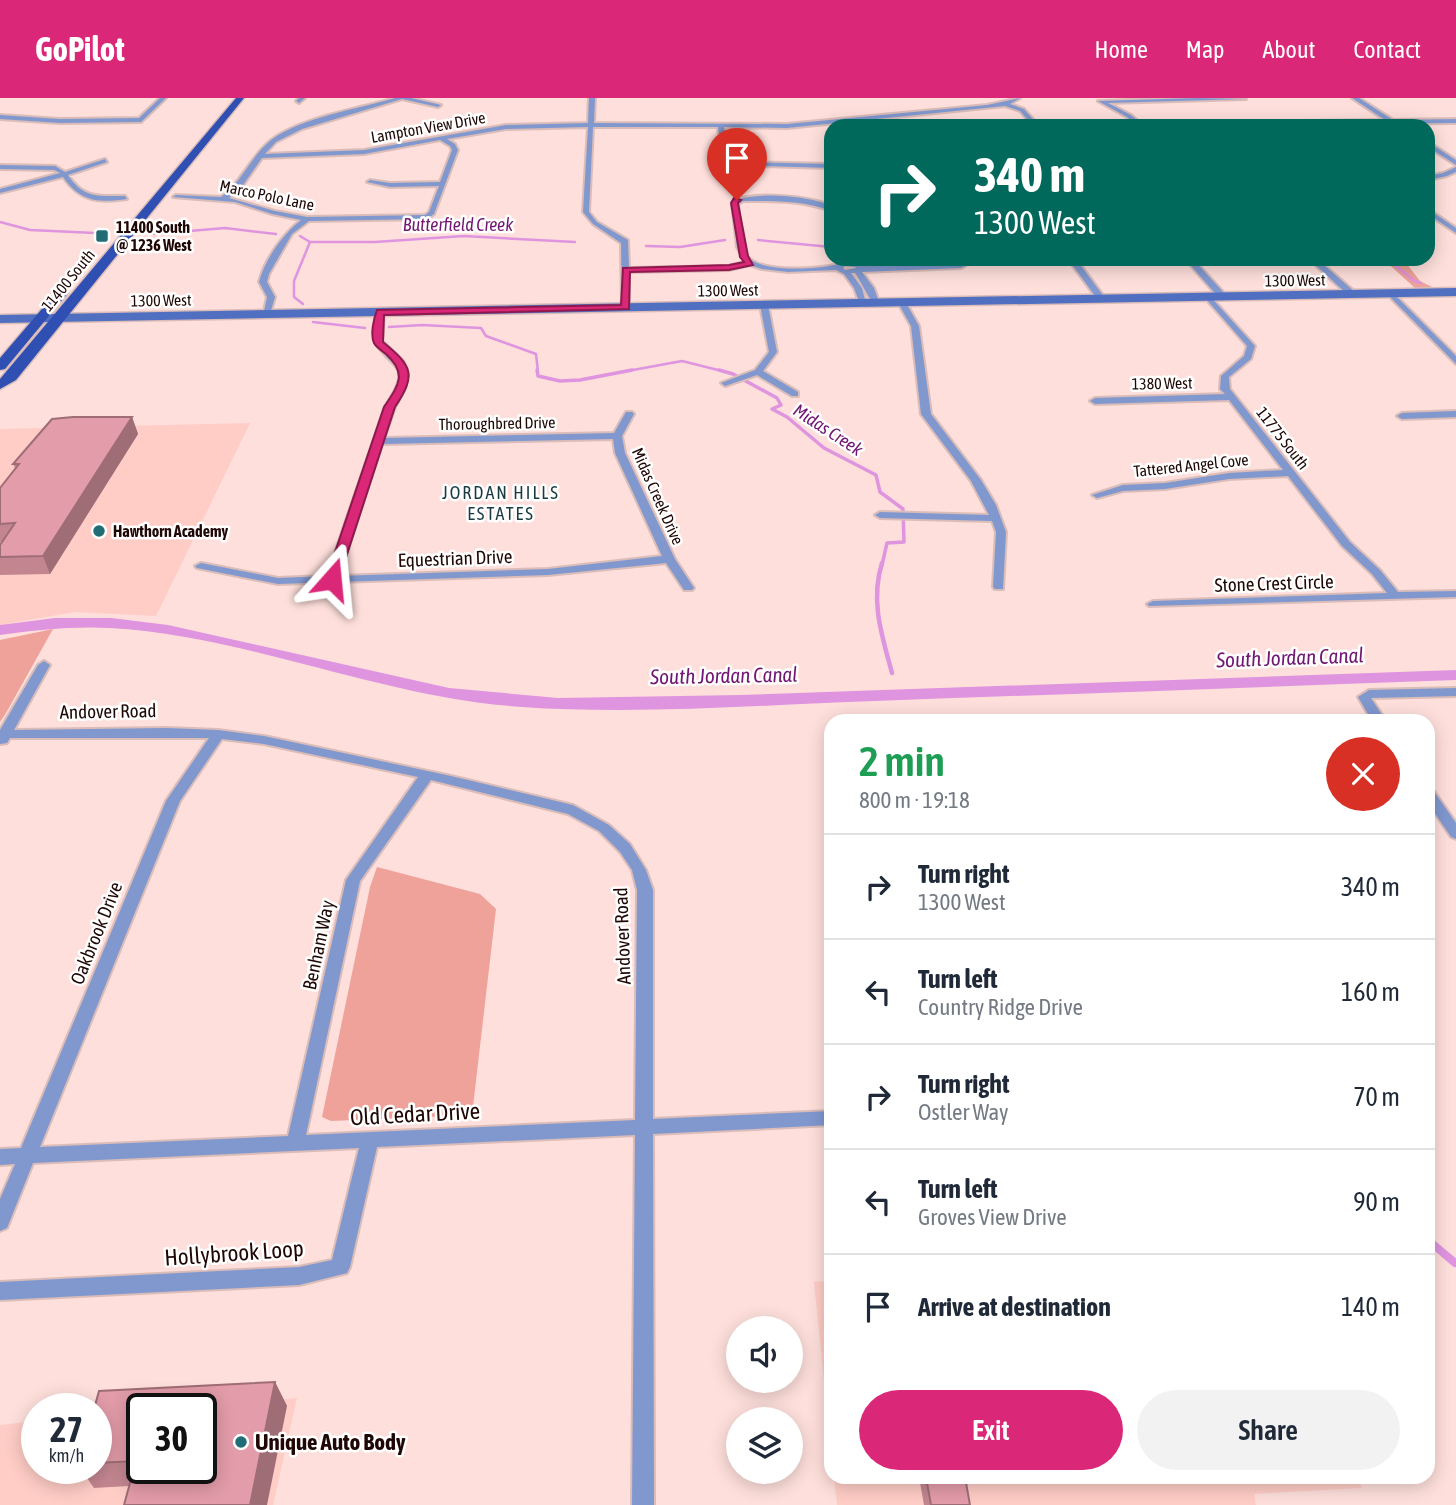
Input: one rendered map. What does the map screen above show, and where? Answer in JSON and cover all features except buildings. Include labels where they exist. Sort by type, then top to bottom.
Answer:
[{"type":"main road","points":[[142,199],[228,98]]},
{"type":"main road","name":"11400 South","points":[[0,385],[11,377],[240,98]]},
{"type":"main road","name":"11400 South","points":[[91,259],[99,249]]},
{"type":"main road","name":"11400 South","points":[[0,366],[74,279]]},
{"type":"street","points":[[0,117],[60,121],[141,120],[163,98]]},
{"type":"street","points":[[224,198],[236,190],[272,142],[288,133],[402,98],[438,105]]},
{"type":"street","points":[[592,98],[586,212],[595,223],[625,242],[625,307]]},
{"type":"street","name":"Lampton View Drive","points":[[871,119],[1005,104],[1017,98]]},
{"type":"street","points":[[1355,98],[1387,119]]},
{"type":"street","points":[[1099,99],[1242,99]]},
{"type":"street","points":[[1099,99],[1132,119]]},
{"type":"street","points":[[1005,104],[1022,110],[1030,119]]},
{"type":"street","points":[[915,114],[918,119]]},
{"type":"street","points":[[1435,121],[1456,121]]},
{"type":"street","name":"Lampton View Drive","points":[[261,156],[351,154],[506,127],[824,124]]},
{"type":"street","points":[[721,126],[726,162],[730,164],[824,166]]},
{"type":"street","name":"Marco Polo Lane","points":[[176,197],[224,198],[307,219],[427,217],[432,213],[455,148],[442,139]]},
{"type":"street","points":[[1435,149],[1456,163]]},
{"type":"street","points":[[0,191],[105,161]]},
{"type":"street","points":[[0,167],[45,167],[65,174],[81,193],[125,198]]},
{"type":"street","points":[[1435,177],[1446,175],[1456,169]]},
{"type":"street","points":[[370,182],[390,185],[443,184]]},
{"type":"street","points":[[750,263],[744,257],[734,203],[737,200],[807,201],[824,205]]},
{"type":"street","points":[[1435,216],[1456,231]]},
{"type":"street","points":[[265,314],[271,293],[263,282],[265,274],[289,233],[307,219]]},
{"type":"street","points":[[1435,224],[1446,224]]},
{"type":"street","points":[[626,270],[729,268],[750,263],[776,269],[845,266]]},
{"type":"street","points":[[849,266],[858,288],[869,302]]},
{"type":"street","points":[[851,266],[860,270],[961,266]]},
{"type":"street","points":[[1077,266],[1101,299]]},
{"type":"street","points":[[1195,266],[1223,297]]},
{"type":"street","points":[[1321,266],[1352,295]]},
{"type":"street","points":[[860,270],[870,288],[869,302]]},
{"type":"street","name":"1300 West","points":[[0,319],[1456,292]]},
{"type":"street","points":[[1392,294],[1456,361]]},
{"type":"street","name":"11775 South","points":[[1209,297],[1251,345],[1248,357],[1225,376],[1223,383],[1230,397],[1355,554],[1376,572],[1395,596]]},
{"type":"street","points":[[901,301],[915,326],[926,414],[976,480],[996,518],[1001,533],[999,587]]},
{"type":"street","points":[[724,383],[758,372],[773,352],[764,305]]},
{"type":"street","points":[[332,579],[390,407],[403,387],[405,373],[399,360],[379,343],[377,334],[380,312]]},
{"type":"street","points":[[758,372],[795,394]]},
{"type":"street","name":"1380 West","points":[[1095,401],[1230,397]]},
{"type":"street","name":"Midas Creek Drive","points":[[629,414],[617,436],[620,453],[669,558],[688,588]]},
{"type":"street","points":[[1402,416],[1456,414]]},
{"type":"street","name":"Thoroughbred Drive","points":[[378,441],[617,436]]},
{"type":"street","name":"Tattered Angel Cove","points":[[1097,495],[1123,488],[1165,486],[1229,476],[1290,473]]},
{"type":"street","points":[[880,515],[935,519],[996,518]]},
{"type":"street","name":"Equestrian Drive","points":[[201,566],[278,581],[548,572],[669,558]]},
{"type":"street","name":"Stone Crest Circle","points":[[1153,604],[1456,594]]},
{"type":"street","points":[[2,738],[44,665]]},
{"type":"street","points":[[1375,714],[1364,697],[1378,693],[1456,692]]},
{"type":"street","name":"Andover Road","points":[[2,738],[167,732],[218,734],[264,740],[573,810],[604,828],[625,848],[639,870],[645,890],[643,1505]]},
{"type":"street","name":"Oakbrook Drive","points":[[0,1222],[173,801],[218,734]]},
{"type":"street","name":"Benham Way","points":[[295,1143],[354,880],[427,775]]},
{"type":"street","points":[[1435,803],[1456,834]]},
{"type":"street","name":"Old Cedar Drive","points":[[0,1157],[824,1118]]},
{"type":"street","name":"Hollybrook Loop","points":[[0,1291],[299,1276],[340,1267],[370,1140]]},
{"type":"shaded area","points":[[1391,266],[1408,266],[1420,281],[1434,288],[1415,288]]},
{"type":"shaded area","name":"Hawthorn Academy","points":[[250,423],[156,616],[75,612],[0,625],[0,429]]},
{"type":"shaded area","points":[[53,629],[6,713],[0,722],[0,640]]},
{"type":"shaded area","points":[[377,867],[480,894],[496,909],[472,1115],[331,1121],[322,1117],[370,887]]},
{"type":"shaded area","points":[[824,1281],[824,1381],[814,1282]]},
{"type":"shaded area","points":[[297,1398],[273,1505],[0,1505],[0,1425],[21,1423],[21,1484],[112,1484],[112,1468],[126,1468],[126,1484],[217,1484],[217,1405]]},
{"type":"shaded area","points":[[835,1484],[1360,1484],[1362,1488],[1254,1494],[1256,1505],[837,1505]]},
{"type":"waterway","name":"Midas Creek","points":[[0,222],[30,230],[95,233]]},
{"type":"waterway","name":"Midas Creek","points":[[154,234],[225,228],[276,234]]},
{"type":"waterway","name":"Midas Creek","points":[[300,236],[310,242]]},
{"type":"waterway","name":"Butterfield Creek","points":[[310,242],[375,242],[464,236],[575,242]]},
{"type":"waterway","name":"Butterfield Creek","points":[[646,246],[680,247],[725,240]]},
{"type":"waterway","name":"Butterfield Creek","points":[[758,240],[824,246]]},
{"type":"waterway","name":"Midas Creek","points":[[303,304],[294,297],[294,281],[310,242]]},
{"type":"waterway","name":"Butterfield Creek","points":[[1396,266],[1421,283]]},
{"type":"waterway","name":"Midas Creek","points":[[313,322],[365,328]]},
{"type":"waterway","name":"Midas Creek","points":[[389,327],[422,325],[481,328],[486,336],[536,354],[538,372]]},
{"type":"waterway","name":"Midas Creek","points":[[622,372],[682,361],[726,372]]},
{"type":"waterway","name":"Midas Creek","points":[[537,370],[538,376],[560,381],[632,370]]},
{"type":"waterway","name":"Midas Creek","points":[[719,370],[726,372]]},
{"type":"waterway","name":"Midas Creek","points":[[726,372],[777,398],[781,405],[772,409],[787,417],[824,448],[876,475],[880,492],[903,509],[904,542],[887,543],[882,565]]},
{"type":"waterway","name":"Midas Creek","points":[[882,563],[877,605],[892,673]]},
{"type":"waterway","name":"South Jordan Canal","points":[[0,630],[55,623],[111,623],[168,630],[225,640],[395,682],[449,693],[521,702],[741,700],[1456,675]]},
{"type":"waterway","name":"Midas Creek","points":[[1435,1246],[1455,1263]]},
{"type":"place","name":"11400 South @ 1236 West","points":[[102,236]]},
{"type":"place","name":"Hawthorn Academy","points":[[99,531]]},
{"type":"place","name":"Unique Auto Body","points":[[241,1442]]},
{"type":"district","name":"JORDAN HILLS ESTATES","points":[[501,503]]},
{"type":"route","points":[[332,579],[390,407],[403,387],[405,373],[399,360],[379,343],[377,334],[380,312],[625,307],[626,270],[729,268],[750,263],[744,257],[734,203],[737,200]]}]
